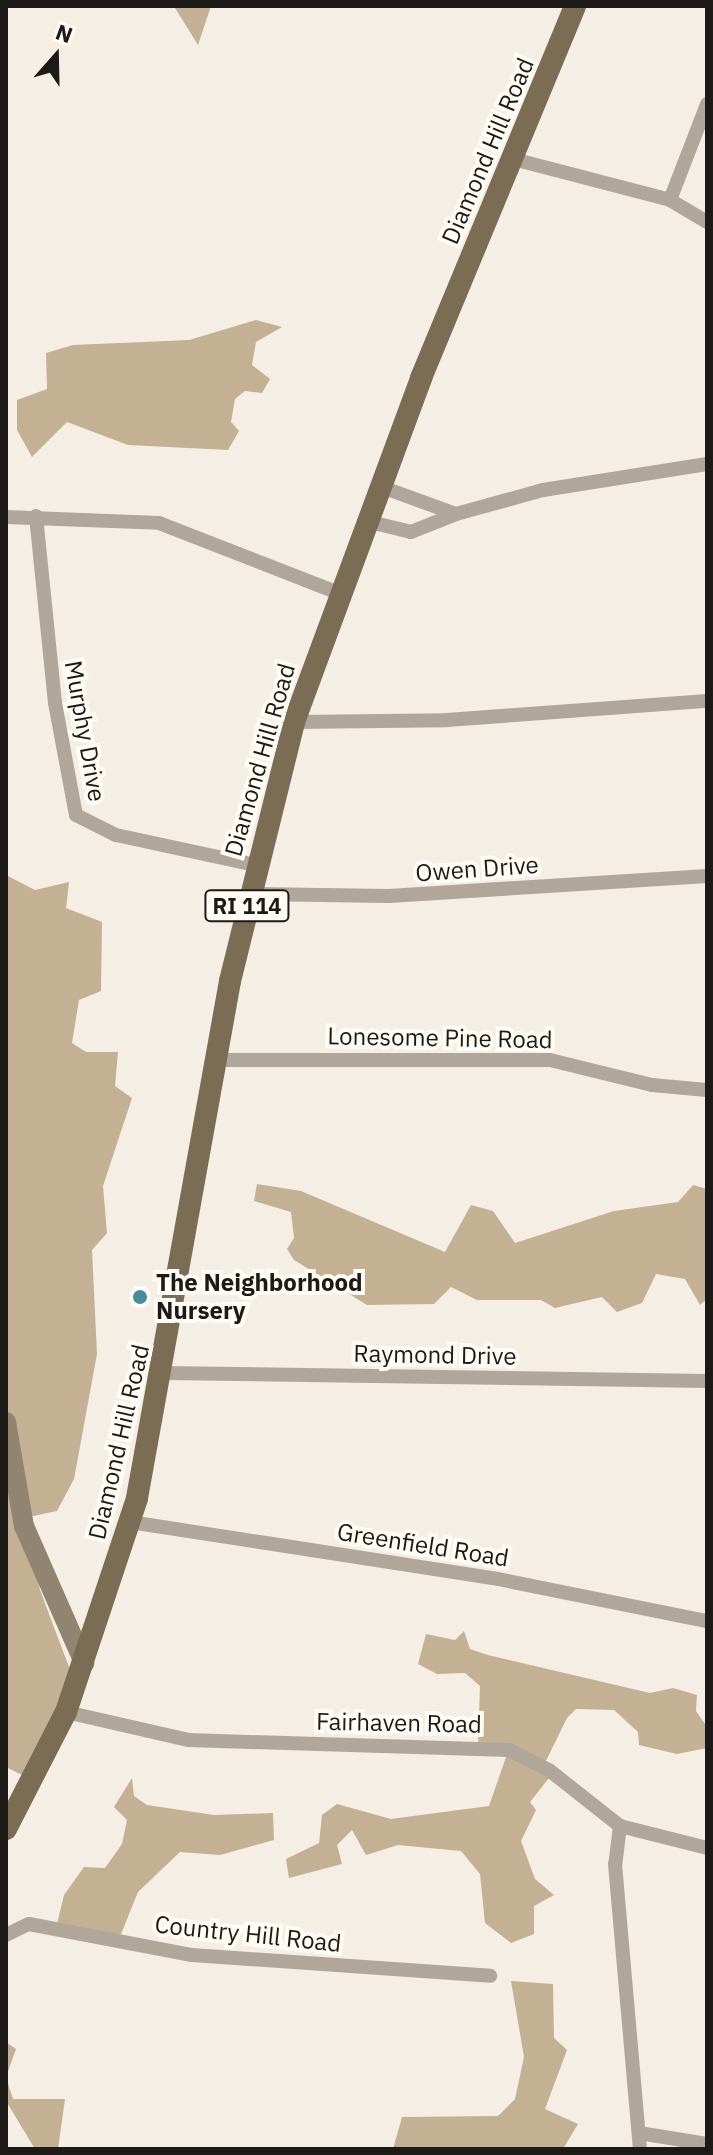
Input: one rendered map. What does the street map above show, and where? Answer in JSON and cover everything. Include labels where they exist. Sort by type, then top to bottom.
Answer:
[{"type":"main road","name":"Diamond Hill Road","points":[[6,1829],[66,1712],[130,1522],[163,1373],[216,1060],[249,894],[294,722],[379,486],[575,6]]},
{"type":"street","points":[[670,200],[700,144],[707,104]]},
{"type":"street","points":[[513,159],[670,200],[707,222]]},
{"type":"street","points":[[366,521],[411,532],[456,514],[543,490],[707,464]]},
{"type":"street","points":[[379,486],[456,514]]},
{"type":"street","name":"Murphy Drive","points":[[36,516],[55,703],[76,815],[116,835],[255,865]]},
{"type":"street","points":[[6,517],[159,523],[339,593]]},
{"type":"street","points":[[294,722],[431,720],[707,701]]},
{"type":"street","name":"Owen Drive","points":[[249,894],[389,896],[707,876]]},
{"type":"street","name":"Lonesome Pine Road","points":[[216,1060],[550,1060],[652,1085],[707,1090]]},
{"type":"street","name":"Raymond Drive","points":[[163,1373],[707,1381]]},
{"type":"street","points":[[6,1422],[24,1526],[84,1663]]},
{"type":"street","name":"Greenfield Road","points":[[130,1522],[498,1579],[707,1621]]},
{"type":"street","name":"Fairhaven Road","points":[[66,1712],[188,1740],[489,1746],[529,1758],[620,1826],[707,1848]]},
{"type":"street","points":[[620,1826],[615,1864],[640,2149]]},
{"type":"street","name":"Country Hill Road","points":[[6,1935],[29,1924],[192,1955],[490,1976]]},
{"type":"street","points":[[639,2133],[707,2144]]},
{"type":"shaded area","points":[[169,6],[211,6],[198,45],[175,8]]},
{"type":"shaded area","points":[[256,320],[282,327],[256,342],[252,365],[270,379],[262,393],[245,391],[235,399],[231,422],[239,431],[228,450],[128,445],[67,422],[32,457],[17,430],[17,400],[47,389],[46,353],[73,345],[189,340]]},
{"type":"shaded area","points":[[6,875],[35,890],[69,882],[66,908],[102,922],[101,991],[79,1000],[72,1043],[86,1052],[118,1052],[115,1086],[132,1098],[103,1186],[107,1233],[92,1250],[97,1354],[74,1479],[57,1511],[24,1518],[40,1590],[72,1675],[30,1779],[6,1767]]},
{"type":"shaded area","points":[[257,1184],[301,1191],[445,1252],[471,1205],[493,1211],[515,1243],[614,1211],[678,1202],[693,1185],[707,1189],[707,1299],[700,1305],[685,1279],[656,1274],[642,1303],[617,1312],[602,1297],[555,1308],[541,1300],[477,1300],[451,1287],[434,1304],[367,1305],[294,1260],[287,1249],[294,1238],[291,1212],[254,1201]]},
{"type":"shaded area","points":[[464,1631],[470,1649],[488,1655],[650,1693],[673,1688],[697,1695],[696,1711],[707,1727],[707,1748],[677,1754],[639,1745],[638,1732],[614,1710],[576,1709],[567,1718],[542,1769],[549,1778],[530,1802],[536,1810],[521,1841],[535,1879],[554,1895],[534,1906],[534,1934],[511,1943],[485,1923],[480,1874],[461,1851],[398,1845],[366,1855],[352,1830],[337,1845],[342,1864],[289,1878],[286,1859],[319,1843],[322,1815],[337,1804],[391,1819],[489,1806],[506,1757],[478,1749],[480,1686],[465,1673],[437,1674],[418,1664],[426,1634],[455,1640]]},
{"type":"shaded area","points":[[132,1778],[134,1796],[147,1805],[214,1815],[273,1813],[274,1840],[220,1855],[180,1852],[138,1892],[117,1944],[55,1932],[64,1895],[84,1867],[105,1868],[122,1844],[127,1820],[114,1807]]},
{"type":"shaded area","points":[[511,1981],[553,1984],[554,2038],[567,2050],[545,2109],[578,2124],[563,2149],[393,2149],[402,2117],[498,2116],[515,2099],[524,2057]]},
{"type":"shaded area","points":[[6,2042],[16,2049],[6,2077]]},
{"type":"shaded area","points":[[6,2077],[13,2099],[65,2099],[58,2149],[35,2149],[6,2101]]},
{"type":"place","name":"The Neighborhood Nursery","points":[[140,1297]]}]
